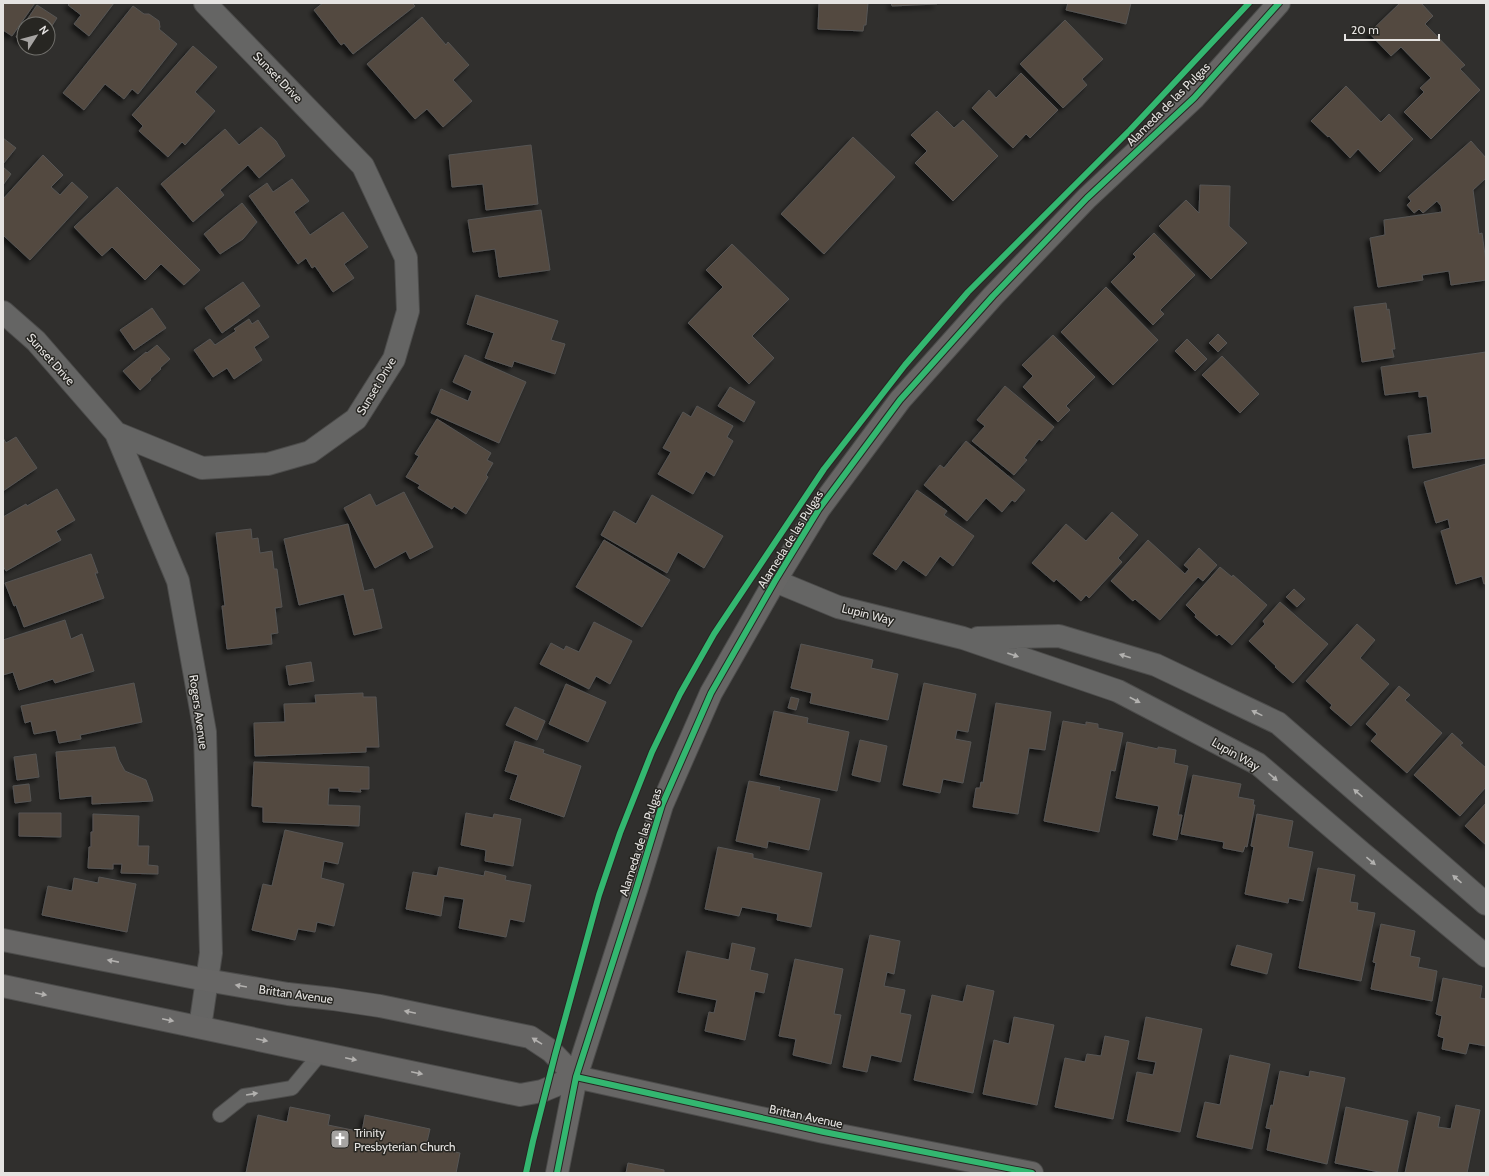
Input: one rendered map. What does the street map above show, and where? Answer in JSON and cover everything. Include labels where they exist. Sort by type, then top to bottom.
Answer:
[{"type":"main road","name":"Alameda de las Pulgas","points":[[557,1173],[576,1077],[662,805],[711,693],[775,581],[819,509],[900,400],[993,296],[1087,198],[1194,98],[1279,3]]},
{"type":"main road","name":"Brittan Avenue","points":[[3,940],[206,980],[288,994],[380,1006],[530,1037],[551,1050],[576,1077],[810,1129],[1032,1173]]},
{"type":"main road","points":[[3,986],[520,1095],[542,1091],[576,1077]]},
{"type":"street","name":"Sunset Drive","points":[[3,312],[36,341],[116,433],[202,468],[268,464],[310,452],[356,419],[394,359],[408,311],[406,258],[363,166],[205,3]]},
{"type":"street","name":"Rogers Avenue","points":[[116,433],[178,581],[205,732],[211,953],[200,1027]]},
{"type":"street","name":"Lupin Way","points":[[775,581],[838,607],[963,638],[1118,691],[1258,764],[1486,956]]},
{"type":"street","name":"Lupin Way","points":[[963,638],[1059,636],[1156,665],[1278,723],[1486,904]]},
{"type":"lane","points":[[220,1115],[244,1096],[292,1088],[321,1053]]},
{"type":"building","points":[[3,3],[35,3],[26,16],[16,16],[16,30],[12,36],[3,30]]},
{"type":"building","points":[[70,3],[114,3],[89,36],[74,24],[81,15],[68,5]]},
{"type":"building","points":[[323,3],[412,3],[415,6],[353,54],[344,43],[341,45],[314,10]]},
{"type":"building","points":[[819,3],[868,3],[866,25],[864,25],[863,31],[818,29]]},
{"type":"building","points":[[891,3],[937,3],[937,4],[892,6]]},
{"type":"building","points":[[1068,3],[1131,3],[1126,24],[1066,10]]},
{"type":"building","points":[[1400,3],[1421,3],[1433,16],[1425,24],[1465,65],[1460,69],[1480,90],[1431,139],[1404,112],[1424,92],[1420,88],[1431,78],[1401,47],[1391,56],[1369,33]]},
{"type":"building","points":[[37,5],[54,16],[29,16]]},
{"type":"building","points":[[133,6],[144,14],[149,14],[159,21],[159,29],[177,44],[138,94],[132,89],[124,99],[105,84],[84,110],[63,93]]},
{"type":"building","points":[[422,17],[446,45],[448,42],[469,65],[453,80],[472,101],[443,127],[427,109],[415,119],[367,64]]},
{"type":"building","points":[[1065,20],[1103,59],[1082,79],[1087,85],[1063,108],[1020,64]]},
{"type":"building","points":[[193,46],[217,67],[195,92],[215,111],[185,145],[182,142],[168,157],[139,131],[143,126],[132,115]]},
{"type":"building","points":[[1021,73],[1058,110],[1030,138],[1026,134],[1013,148],[972,108],[989,90],[996,98]]},
{"type":"building","points":[[1346,86],[1381,122],[1389,114],[1413,139],[1380,172],[1358,149],[1350,158],[1329,136],[1328,137],[1311,121]]},
{"type":"building","points":[[937,111],[954,128],[963,120],[998,156],[953,201],[915,163],[927,151],[911,135]]},
{"type":"building","points":[[261,127],[276,141],[285,156],[259,178],[248,165],[220,190],[224,195],[193,222],[161,184],[225,129],[239,145]]},
{"type":"building","points":[[853,137],[895,177],[824,254],[781,214]]},
{"type":"building","points":[[3,138],[16,148],[3,164]]},
{"type":"building","points":[[1471,141],[1486,158],[1486,178],[1473,190],[1479,234],[1482,233],[1486,262],[1486,280],[1451,285],[1449,271],[1422,275],[1423,280],[1378,287],[1370,238],[1385,235],[1384,220],[1442,212],[1441,206],[1437,201],[1423,213],[1419,209],[1414,213],[1407,205],[1411,201],[1408,197]]},
{"type":"building","points":[[531,145],[538,204],[486,210],[483,184],[452,187],[449,155]]},
{"type":"building","points":[[43,155],[63,175],[51,187],[60,195],[72,182],[88,197],[30,260],[3,235],[3,199]]},
{"type":"building","points":[[3,167],[11,174],[3,185]]},
{"type":"building","points":[[292,179],[309,201],[294,212],[310,235],[343,212],[368,247],[344,264],[354,278],[333,292],[315,266],[312,268],[306,258],[298,264],[249,196],[267,183],[273,192]]},
{"type":"building","points":[[1200,185],[1230,186],[1229,226],[1247,243],[1211,279],[1159,226],[1186,200],[1199,213]]},
{"type":"building","points":[[117,187],[200,270],[184,285],[161,264],[145,280],[112,247],[102,256],[74,227]]},
{"type":"building","points":[[242,203],[257,222],[243,239],[220,254],[204,234]]},
{"type":"building","points":[[541,210],[550,270],[499,277],[495,249],[473,252],[468,220]]},
{"type":"building","points":[[1154,233],[1195,275],[1160,310],[1164,314],[1153,325],[1111,282],[1136,257],[1133,254]]},
{"type":"building","points":[[732,244],[789,299],[752,336],[774,358],[749,384],[688,323],[723,287],[706,270]]},
{"type":"building","points":[[243,282],[260,306],[222,333],[205,308]]},
{"type":"building","points":[[1106,287],[1158,340],[1113,385],[1061,332]]},
{"type":"building","points":[[476,295],[558,321],[551,340],[565,344],[555,374],[514,361],[512,367],[485,358],[494,333],[467,324]]},
{"type":"building","points":[[1386,303],[1387,310],[1389,309],[1395,349],[1392,349],[1394,357],[1362,362],[1354,307]]},
{"type":"building","points":[[152,308],[166,328],[134,350],[120,330]]},
{"type":"building","points":[[249,319],[252,324],[258,320],[269,337],[254,347],[262,360],[234,379],[227,368],[213,377],[194,350],[210,339],[215,345],[236,331],[234,329]]},
{"type":"building","points":[[1218,334],[1227,343],[1218,352],[1209,343]]},
{"type":"building","points":[[1053,335],[1095,377],[1066,406],[1070,410],[1058,422],[1023,387],[1033,376],[1022,365]]},
{"type":"building","points":[[1187,339],[1207,359],[1195,371],[1175,351]]},
{"type":"building","points":[[157,345],[170,359],[140,390],[123,371]]},
{"type":"building","points":[[1486,352],[1486,458],[1413,468],[1408,436],[1432,433],[1427,396],[1419,397],[1419,391],[1385,395],[1381,367]]},
{"type":"building","points":[[465,355],[526,382],[499,443],[431,413],[441,389],[468,401],[472,391],[453,382]]},
{"type":"building","points":[[1222,356],[1259,394],[1240,413],[1202,375]]},
{"type":"building","points":[[1005,386],[1054,427],[1042,441],[1039,439],[1024,458],[1027,460],[1014,475],[972,441],[985,426],[977,420]]},
{"type":"building","points":[[730,387],[755,402],[744,422],[718,406]]},
{"type":"building","points":[[697,406],[733,426],[727,437],[733,441],[714,476],[706,471],[693,494],[658,474],[671,452],[663,448],[683,412],[691,417]]},
{"type":"building","points":[[437,419],[491,453],[487,460],[493,463],[486,475],[488,477],[466,514],[454,506],[452,509],[418,488],[420,485],[406,477],[419,456],[415,454]]},
{"type":"building","points":[[16,437],[37,468],[3,491],[3,438],[6,443]]},
{"type":"building","points":[[966,441],[1025,490],[1015,502],[1012,500],[1002,512],[986,498],[967,521],[924,485],[940,465],[944,468]]},
{"type":"building","points":[[1486,464],[1486,583],[1484,584],[1482,576],[1456,584],[1441,531],[1450,528],[1448,519],[1436,523],[1424,482]]},
{"type":"building","points":[[57,489],[75,520],[56,531],[61,540],[6,571],[3,566],[3,517],[26,504],[27,506]]},
{"type":"building","points":[[917,490],[947,511],[944,515],[974,536],[953,566],[940,556],[926,576],[903,560],[896,570],[873,554]]},
{"type":"building","points":[[404,492],[433,547],[410,559],[406,551],[375,568],[344,508],[370,494],[376,506]]},
{"type":"building","points":[[652,495],[723,536],[704,568],[678,552],[667,573],[601,535],[614,511],[636,524]]},
{"type":"building","points":[[1112,512],[1138,535],[1118,558],[1122,562],[1089,598],[1086,595],[1081,601],[1056,579],[1054,582],[1032,563],[1066,524],[1086,541]]},
{"type":"building","points":[[348,524],[364,591],[373,589],[382,628],[354,635],[344,594],[299,605],[284,539]]},
{"type":"building","points":[[251,529],[252,539],[258,538],[260,553],[272,551],[274,569],[277,569],[282,607],[275,608],[278,633],[271,634],[272,644],[227,649],[222,606],[225,606],[216,533]]},
{"type":"building","points":[[604,540],[670,580],[642,627],[576,587]]},
{"type":"building","points":[[1148,540],[1185,574],[1189,569],[1184,565],[1199,548],[1217,565],[1203,581],[1198,577],[1160,620],[1135,599],[1133,601],[1111,581]]},
{"type":"building","points":[[91,554],[98,573],[95,573],[104,598],[24,627],[16,605],[14,606],[5,583]]},
{"type":"building","points":[[1220,567],[1232,577],[1233,575],[1267,605],[1232,645],[1219,634],[1217,636],[1195,617],[1196,615],[1186,605]]},
{"type":"building","points":[[1294,589],[1305,599],[1297,607],[1286,597]]},
{"type":"building","points":[[1280,602],[1328,644],[1293,683],[1249,641],[1265,624],[1263,621]]},
{"type":"building","points":[[65,620],[71,639],[82,634],[94,671],[55,683],[53,679],[19,690],[13,672],[3,675],[3,640]]},
{"type":"building","points":[[594,622],[632,641],[610,684],[596,676],[589,689],[540,664],[551,643],[564,650],[566,646],[579,652]]},
{"type":"building","points":[[1357,624],[1375,640],[1360,658],[1389,684],[1351,726],[1330,708],[1332,705],[1306,681]]},
{"type":"building","points":[[801,644],[873,660],[871,668],[898,674],[888,720],[810,703],[812,693],[791,688]]},
{"type":"building","points":[[311,662],[314,681],[289,685],[286,666]]},
{"type":"building","points":[[134,683],[142,722],[80,735],[81,739],[59,743],[56,730],[34,734],[31,721],[25,723],[21,706]]},
{"type":"building","points":[[924,683],[976,694],[968,732],[957,730],[955,739],[971,742],[963,783],[943,779],[940,793],[903,785]]},
{"type":"building","points":[[566,684],[606,702],[588,742],[549,724]]},
{"type":"building","points":[[1399,686],[1410,695],[1405,700],[1442,733],[1407,773],[1371,741],[1377,734],[1366,724]]},
{"type":"building","points":[[363,693],[363,697],[376,697],[379,747],[366,747],[366,752],[255,756],[254,723],[285,722],[284,704],[316,703],[315,695]]},
{"type":"building","points":[[791,697],[799,699],[796,710],[788,708]]},
{"type":"building","points":[[996,703],[1051,712],[1045,750],[1029,748],[1018,814],[973,807],[976,788],[980,788],[981,782],[983,783]]},
{"type":"building","points":[[515,707],[545,721],[537,740],[506,725]]},
{"type":"building","points":[[774,711],[808,718],[807,723],[849,732],[837,791],[760,775]]},
{"type":"building","points":[[1063,721],[1086,725],[1086,722],[1098,724],[1098,728],[1123,733],[1115,771],[1111,770],[1099,832],[1044,821]]},
{"type":"building","points":[[1452,733],[1463,743],[1460,745],[1486,768],[1486,787],[1460,816],[1414,775]]},
{"type":"building","points":[[860,740],[887,746],[880,782],[852,775]]},
{"type":"building","points":[[515,741],[544,750],[543,753],[581,766],[564,817],[510,799],[518,775],[505,771]]},
{"type":"building","points":[[1127,742],[1158,749],[1158,747],[1176,750],[1174,763],[1188,766],[1178,815],[1182,815],[1177,840],[1153,835],[1159,806],[1116,798]]},
{"type":"building","points":[[115,747],[119,760],[125,771],[146,780],[153,801],[92,804],[92,796],[60,799],[56,752]]},
{"type":"building","points":[[36,754],[39,777],[17,780],[14,757]]},
{"type":"building","points":[[254,762],[369,767],[369,789],[360,789],[361,792],[339,791],[339,788],[329,788],[328,805],[360,806],[359,826],[263,822],[263,807],[252,806]]},
{"type":"building","points":[[1193,775],[1241,784],[1238,797],[1254,800],[1253,805],[1255,805],[1247,847],[1245,846],[1243,852],[1223,848],[1224,842],[1181,834]]},
{"type":"building","points":[[749,781],[780,787],[779,790],[820,799],[809,850],[768,841],[767,848],[736,841]]},
{"type":"building","points":[[29,784],[31,801],[15,803],[13,786]]},
{"type":"building","points":[[1486,803],[1486,845],[1465,826]]},
{"type":"building","points":[[19,813],[61,813],[61,837],[19,836]]},
{"type":"building","points":[[466,813],[493,818],[494,814],[521,819],[513,866],[485,861],[486,850],[461,845]]},
{"type":"building","points":[[93,814],[139,816],[138,846],[149,846],[148,865],[158,866],[158,874],[121,873],[122,864],[113,864],[113,869],[88,868],[89,847],[91,847],[91,832],[93,832]]},
{"type":"building","points":[[1257,814],[1293,821],[1288,847],[1313,852],[1303,901],[1289,898],[1288,903],[1245,894],[1254,847],[1251,846]]},
{"type":"building","points":[[285,830],[343,843],[338,864],[324,861],[321,878],[344,884],[334,926],[317,922],[315,932],[298,929],[295,940],[252,930],[263,884],[272,886]]},
{"type":"building","points":[[718,847],[753,854],[753,858],[822,873],[811,927],[777,920],[778,914],[742,907],[739,916],[705,909]]},
{"type":"building","points":[[439,867],[484,876],[485,871],[506,876],[505,880],[531,885],[524,922],[510,919],[506,937],[459,928],[464,899],[444,896],[441,916],[406,909],[413,872],[437,876]]},
{"type":"building","points":[[1318,868],[1355,875],[1350,902],[1358,903],[1357,910],[1375,913],[1361,981],[1299,968]]},
{"type":"building","points":[[99,877],[136,884],[127,932],[42,915],[48,886],[72,891],[74,878],[98,883]]},
{"type":"building","points":[[1381,924],[1415,931],[1410,956],[1420,958],[1418,967],[1437,971],[1432,1001],[1371,989],[1376,963],[1373,962]]},
{"type":"building","points":[[870,935],[900,941],[894,974],[887,972],[884,986],[905,990],[900,1013],[911,1015],[901,1062],[871,1055],[867,1072],[843,1067]]},
{"type":"building","points":[[732,943],[755,948],[750,970],[768,974],[764,993],[755,991],[745,1040],[705,1031],[709,1012],[714,1013],[717,1000],[678,992],[687,951],[729,960]]},
{"type":"building","points":[[1237,945],[1272,954],[1267,974],[1231,965]]},
{"type":"building","points":[[795,959],[843,969],[834,1014],[841,1015],[831,1064],[793,1055],[796,1039],[779,1036]]},
{"type":"building","points":[[1443,978],[1482,986],[1480,998],[1486,999],[1486,1046],[1469,1043],[1466,1054],[1442,1049],[1444,1038],[1438,1036],[1442,1016],[1436,1014]]},
{"type":"building","points":[[967,985],[994,991],[973,1093],[914,1080],[932,995],[963,1002]]},
{"type":"building","points":[[1014,1017],[1054,1025],[1037,1105],[983,1094],[994,1040],[1009,1044]]},
{"type":"building","points":[[1146,1017],[1202,1029],[1180,1132],[1127,1121],[1137,1072],[1153,1075],[1156,1062],[1138,1059]]},
{"type":"building","points":[[1105,1036],[1129,1041],[1113,1119],[1055,1107],[1065,1058],[1085,1062],[1087,1054],[1101,1056]]},
{"type":"building","points":[[1230,1055],[1270,1064],[1252,1149],[1197,1137],[1205,1102],[1220,1105]]},
{"type":"building","points":[[1280,1071],[1309,1077],[1310,1071],[1345,1078],[1327,1164],[1267,1150],[1271,1129],[1266,1128],[1271,1105],[1273,1106]]},
{"type":"building","points":[[1456,1105],[1480,1110],[1467,1173],[1405,1173],[1418,1112],[1440,1117],[1438,1127],[1451,1129]]},
{"type":"building","name":"Trinity Presbyterian Church","points":[[290,1107],[330,1115],[328,1125],[362,1132],[365,1115],[430,1129],[426,1146],[460,1153],[456,1173],[246,1173],[258,1115],[287,1122]]},
{"type":"building","points":[[1346,1107],[1408,1121],[1397,1173],[1384,1173],[1335,1163]]},
{"type":"building","points":[[628,1163],[664,1170],[664,1173],[626,1173]]},
{"type":"cycle path","points":[[526,1173],[555,1055],[599,895],[620,833],[652,752],[680,694],[714,634],[824,469],[905,365],[968,292],[1130,130],[1249,3]]},
{"type":"cycle path","points":[[557,1173],[576,1077],[662,805],[711,693],[775,581],[819,509],[900,400],[993,296],[1087,198],[1194,98],[1279,3]]},
{"type":"cycle path","points":[[576,1077],[824,1132],[1032,1173]]},
{"type":"place","name":"Trinity Presbyterian Church","points":[[340,1139]]}]
